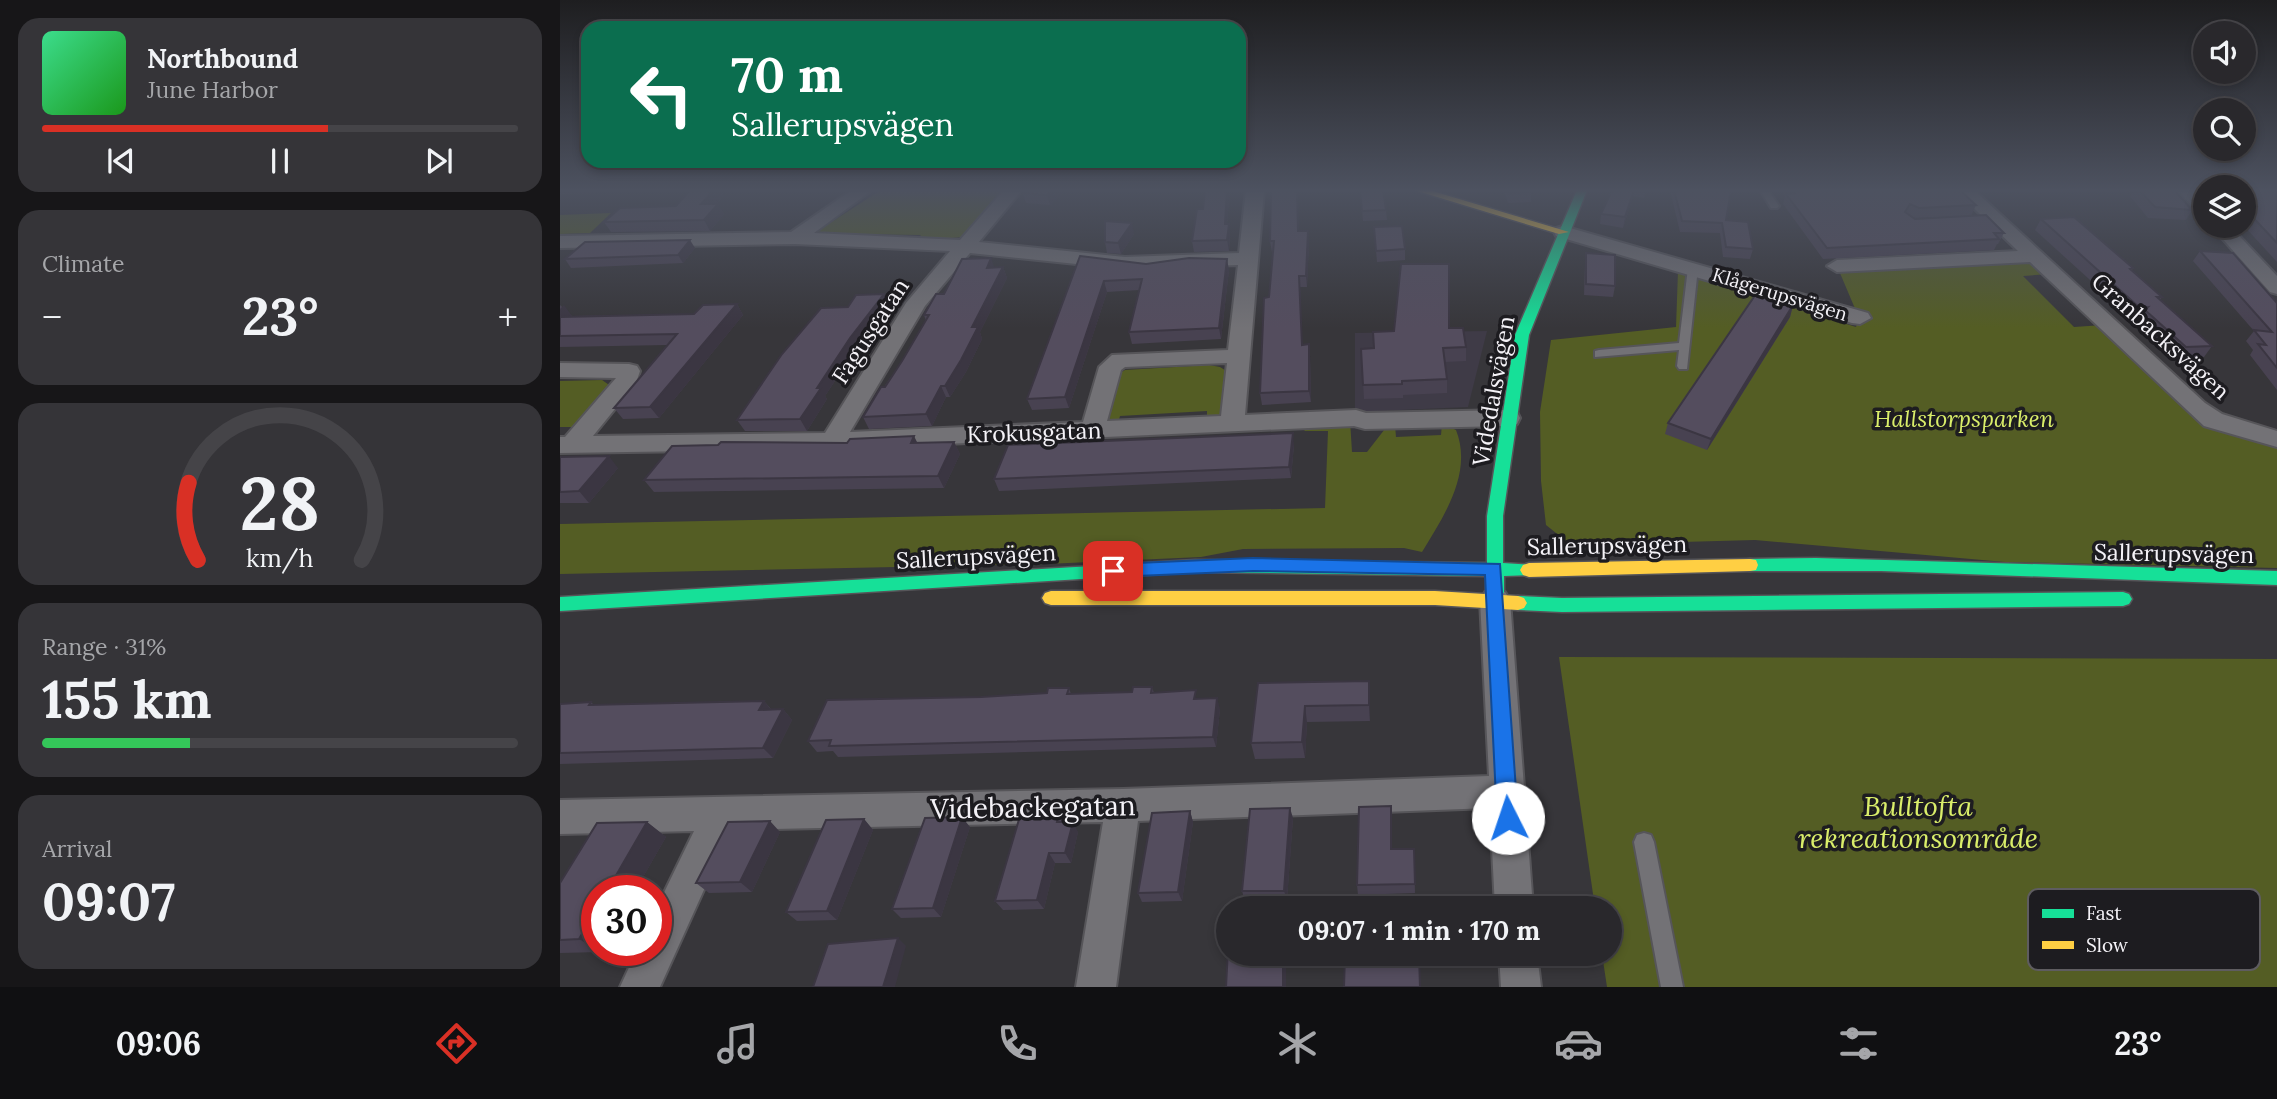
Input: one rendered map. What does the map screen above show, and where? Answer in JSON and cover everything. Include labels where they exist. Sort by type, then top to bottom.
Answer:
[{"type":"main road","name":"Videdalsvägen","points":[[1494,584],[1495,516],[1522,335],[1561,236]]},
{"type":"main road","name":"Sallerupsvägen","points":[[1038,598],[1494,584],[1855,563],[2103,575],[2277,578]]},
{"type":"main road","name":"Sallerupsvägen","points":[[560,604],[1195,566],[1494,584],[1562,605],[2142,599]]},
{"type":"main road","name":"Sallerupsvägen","points":[[560,604],[917,599]]},
{"type":"street","name":"Fagusgatan","points":[[832,441],[916,303],[972,236]]},
{"type":"street","points":[[1232,425],[1249,236]]},
{"type":"street","name":"Klågerupsvägen","points":[[1578,236],[1860,318]]},
{"type":"street","name":"Granbacksvägen","points":[[2010,236],[2213,420],[2277,439]]},
{"type":"street","points":[[560,242],[795,238],[963,246],[1125,263],[1246,258]]},
{"type":"street","points":[[2231,238],[2277,288]]},
{"type":"street","points":[[1837,266],[2034,256]]},
{"type":"street","points":[[1093,429],[1110,367],[1120,360],[1240,356]]},
{"type":"street","points":[[560,370],[629,371],[628,378],[566,445]]},
{"type":"street","name":"Krokusgatan","points":[[566,445],[832,441],[1356,418],[1365,421],[1508,418]]},
{"type":"street","points":[[1494,584],[1513,896]]},
{"type":"street","name":"Videbackegatan","points":[[560,817],[1123,805],[1506,791]]},
{"type":"street","points":[[1096,987],[1123,805]]},
{"type":"street","points":[[640,987],[720,814]]},
{"type":"street","points":[[1519,966],[1521,987]]},
{"type":"lane","points":[[1683,366],[1693,268]]},
{"type":"lane","points":[[1599,354],[1685,346]]},
{"type":"lane","points":[[1644,842],[1672,987]]},
{"type":"shaded area","points":[[1487,331],[1468,407],[1355,412],[1355,333]]},
{"type":"green space","points":[[829,236],[855,236],[853,239]]},
{"type":"green space","points":[[920,236],[964,236],[963,237],[916,241]]},
{"type":"green space","name":"Hallstorpsparken","points":[[2034,256],[2049,274],[2023,276],[2074,327],[2103,325],[2210,425],[2277,444],[2277,568],[2005,562],[1755,540],[1571,545],[1546,525],[1541,481],[1540,412],[1551,340],[1676,327],[1678,271],[1856,327],[1859,318],[1837,266]]},
{"type":"green space","points":[[1209,365],[1220,367],[1231,374],[1221,417],[1207,421],[1207,411],[1120,416],[1117,426],[1103,424],[1113,377],[1125,370]]},
{"type":"green space","points":[[602,380],[612,387],[576,427],[560,427],[560,381]]},
{"type":"green space","points":[[1350,420],[1352,452],[1367,452],[1388,425],[1395,425],[1396,437],[1441,435],[1442,424],[1456,430],[1461,462],[1459,478],[1447,509],[1422,552],[1404,548],[1243,549],[1201,557],[1046,564],[560,574],[560,524],[1325,508],[1328,431],[1304,431],[1314,421]]},
{"type":"green space","name":"Bulltofta rekreationsområde","points":[[1559,657],[2277,659],[2277,987],[1607,987],[1604,966],[1622,966],[1622,896],[1593,896]]},
{"type":"building","points":[[1105,236],[1123,236],[1118,243],[1105,242]]},
{"type":"building","points":[[1193,236],[1227,236],[1227,240],[1192,241]]},
{"type":"building","points":[[1270,236],[1308,236],[1306,276],[1299,276],[1302,345],[1309,344],[1309,391],[1260,393],[1264,298],[1269,297],[1274,241],[1270,241]]},
{"type":"building","points":[[1375,236],[1403,236],[1405,249],[1376,251]]},
{"type":"building","points":[[1724,236],[1751,236],[1753,249],[1726,247]]},
{"type":"building","points":[[1818,236],[1997,236],[1999,239],[1827,248]]},
{"type":"building","points":[[2060,236],[2096,236],[2162,297],[2157,297],[2212,346],[2186,347],[2145,310],[2148,307],[2140,308]]},
{"type":"building","points":[[690,240],[678,255],[565,259],[585,242]]},
{"type":"building","points":[[2200,251],[2233,253],[2277,303],[2277,368],[2258,344],[2266,345],[2254,330],[2272,332]]},
{"type":"building","points":[[1586,253],[1615,255],[1615,286],[1586,284]]},
{"type":"building","points":[[1080,256],[1146,264],[1189,258],[1227,259],[1219,328],[1129,332],[1142,279],[1104,281],[1065,397],[1027,399]]},
{"type":"building","points":[[991,258],[987,268],[1003,267],[972,327],[978,327],[961,360],[945,386],[941,386],[926,414],[863,417],[881,387],[885,387],[902,361],[929,315],[924,315],[936,294],[944,294],[962,259]]},
{"type":"building","points":[[1401,264],[1449,264],[1449,328],[1463,328],[1466,347],[1443,348],[1447,379],[1363,385],[1361,349],[1374,348],[1373,332],[1394,331]]},
{"type":"building","points":[[884,294],[850,338],[800,419],[737,420],[782,354],[821,308],[848,307],[856,295]]},
{"type":"building","points":[[1756,294],[1793,305],[1711,439],[1668,423]]},
{"type":"building","points":[[737,304],[650,407],[614,408],[677,334],[560,336],[560,317],[694,314],[703,305]]},
{"type":"building","points":[[1293,433],[1289,467],[994,479],[1008,445]]},
{"type":"building","points":[[914,436],[911,443],[954,442],[938,476],[644,480],[672,446],[718,445],[721,442],[847,443],[850,439]]},
{"type":"building","points":[[609,456],[579,491],[560,492],[560,457]]},
{"type":"building","points":[[1369,681],[1369,705],[1305,706],[1302,742],[1251,743],[1258,683]]},
{"type":"building","points":[[1133,687],[1152,687],[1151,693],[1196,690],[1194,699],[1217,698],[1213,737],[829,746],[831,740],[808,741],[827,700],[981,697],[1047,693],[1048,688],[1069,688],[1067,694],[1132,692]]},
{"type":"building","points":[[764,701],[759,710],[783,709],[763,748],[560,753],[560,704]]},
{"type":"building","points":[[1391,806],[1391,849],[1414,849],[1415,884],[1357,885],[1359,807]]},
{"type":"building","points":[[1290,808],[1284,891],[1242,891],[1250,809]]},
{"type":"building","points":[[1190,811],[1178,892],[1138,893],[1152,813]]},
{"type":"building","points":[[1059,815],[1057,822],[1073,822],[1065,853],[1049,853],[1037,900],[995,901],[1020,816]]},
{"type":"building","points":[[962,817],[933,908],[892,909],[925,818]]},
{"type":"building","points":[[864,819],[827,911],[786,912],[826,820]]},
{"type":"building","points":[[770,821],[740,882],[696,883],[728,822]]},
{"type":"building","points":[[647,822],[616,875],[581,875],[581,936],[579,939],[560,940],[560,883],[597,823]]},
{"type":"building","points":[[898,938],[883,987],[813,987],[828,944]]},
{"type":"building","points":[[1227,966],[1283,966],[1283,987],[1226,987]]},
{"type":"building","points":[[1345,966],[1419,966],[1420,987],[1344,987]]},
{"type":"traffic: fast","points":[[1495,592],[1495,516],[1522,335],[1563,236]]},
{"type":"traffic: fast","points":[[1750,565],[1881,565],[2277,578]]},
{"type":"traffic: fast","points":[[560,604],[1195,566],[1529,570]]},
{"type":"traffic: fast","points":[[1518,603],[1562,605],[2123,599]]},
{"type":"traffic: slow","points":[[1529,570],[1750,565]]},
{"type":"traffic: slow","points":[[1051,598],[1435,598],[1518,603]]},
{"type":"route","points":[[1113,571],[1253,565],[1494,569],[1508,818]]}]
